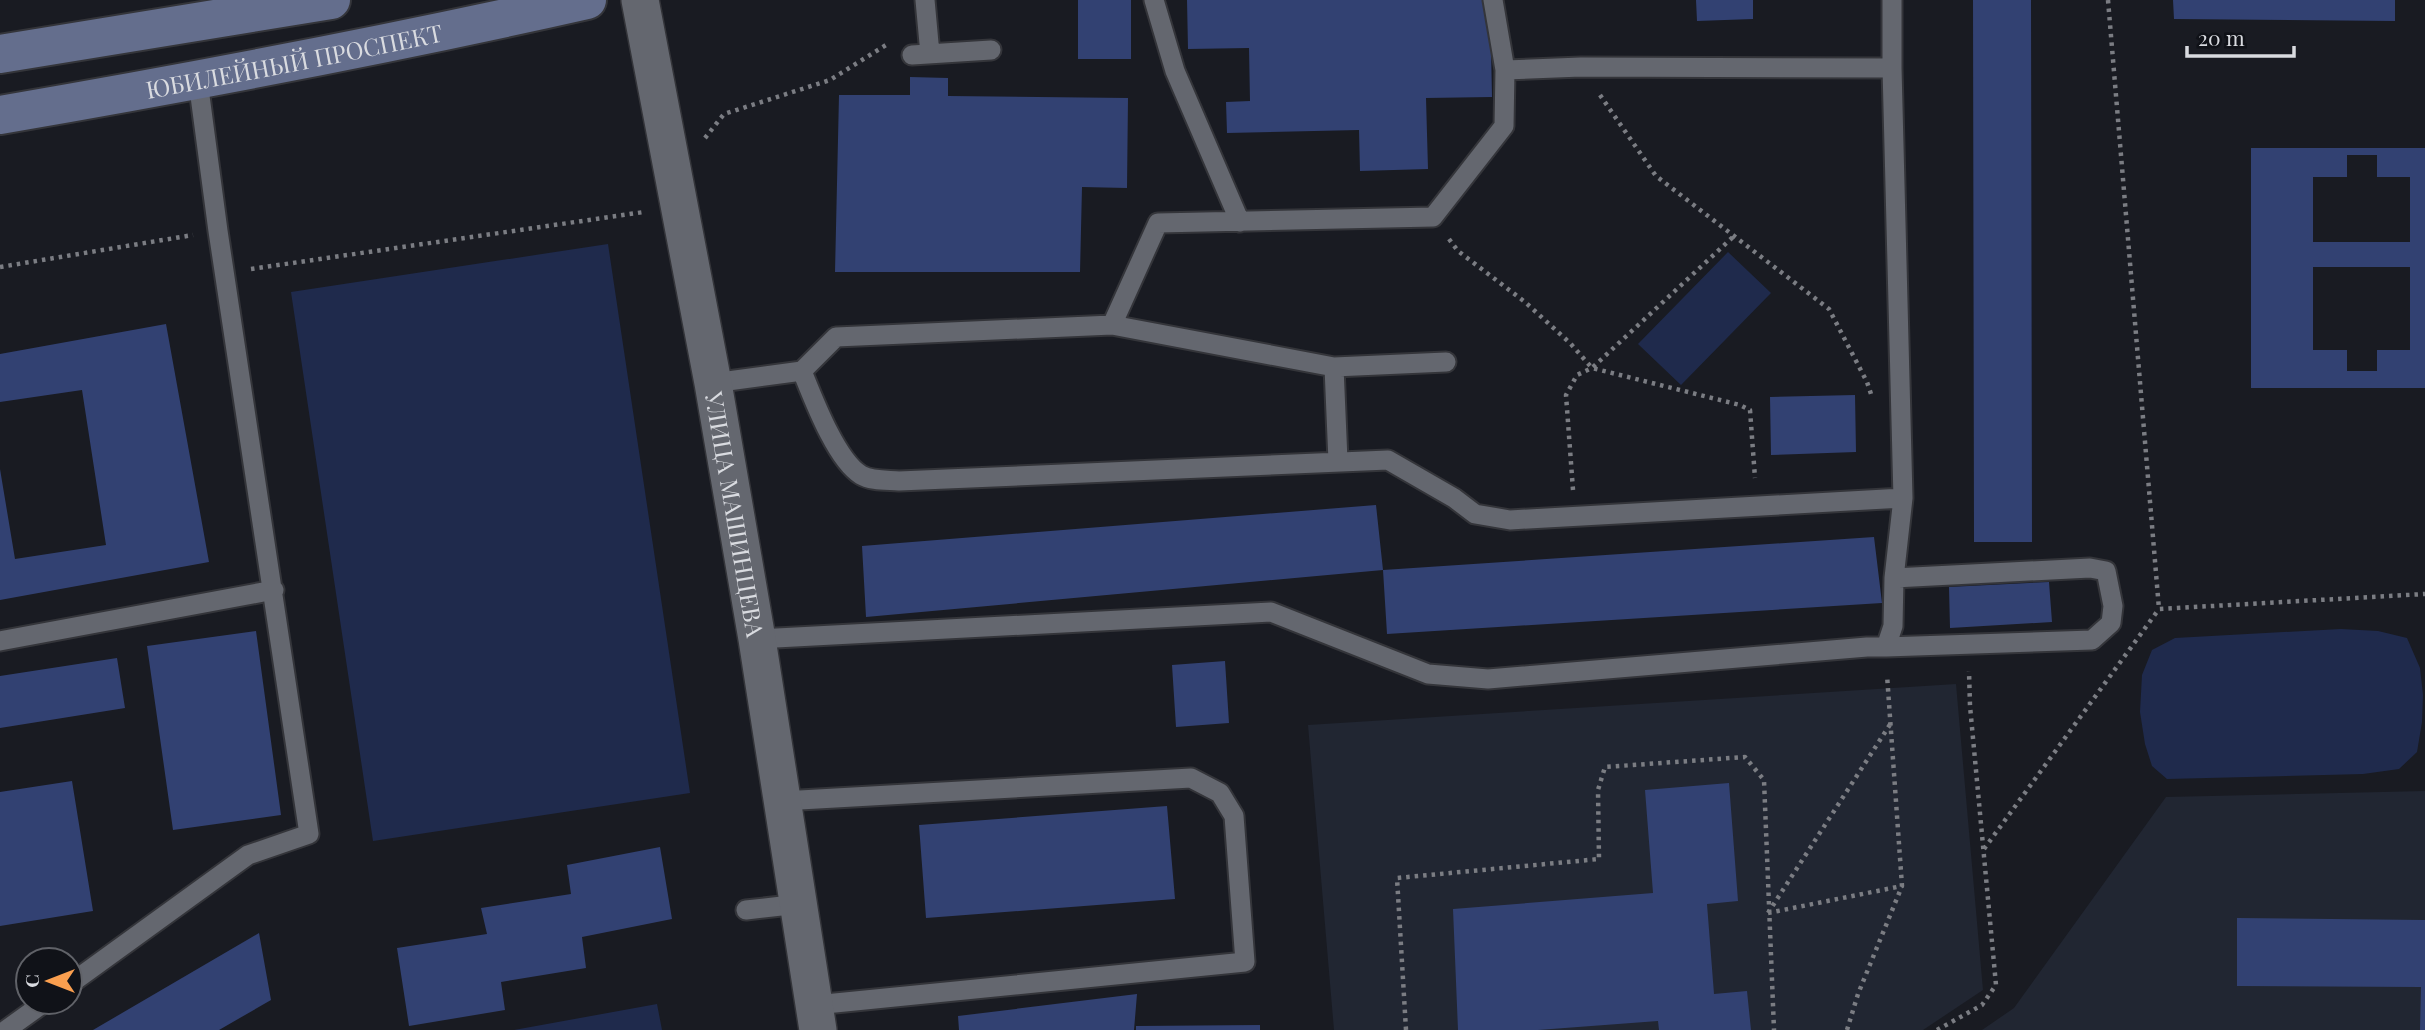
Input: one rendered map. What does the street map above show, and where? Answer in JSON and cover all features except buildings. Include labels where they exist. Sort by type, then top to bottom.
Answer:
[{"type":"main road","points":[[0,54],[331,0]]},
{"type":"main road","name":"ЮБИЛЕЙНЫЙ ПРОСПЕКТ","points":[[0,115],[198,81],[587,0]]},
{"type":"street","name":"УЛИЦА МАШИНЦЕВА","points":[[640,0],[713,383],[817,1018]]},
{"type":"lane","points":[[1154,0],[1175,71],[1240,222]]},
{"type":"lane","points":[[1112,325],[1158,223],[1433,217],[1504,126],[1505,70],[1493,0]]},
{"type":"lane","points":[[1886,647],[1893,626],[1894,578],[1903,498],[1892,0]]},
{"type":"lane","points":[[925,9],[921,54],[991,50]]},
{"type":"lane","points":[[1505,70],[1581,67],[1892,68]]},
{"type":"lane","points":[[84,974],[248,855],[309,834],[198,81]]},
{"type":"lane","points":[[713,383],[802,371],[836,337],[1112,325],[1334,368],[1446,362]]},
{"type":"lane","points":[[1334,368],[1338,461]]},
{"type":"lane","points":[[802,371],[820,415],[849,466],[864,477],[898,481],[1388,460],[1454,498],[1475,514],[1510,520],[1903,498]]},
{"type":"lane","points":[[757,639],[1272,612],[1428,674],[1488,679],[1867,647],[2092,640],[2111,624],[2113,606],[2106,571],[2090,568],[1894,578]]},
{"type":"lane","points":[[0,641],[274,590]]},
{"type":"lane","points":[[782,802],[1191,778],[1220,793],[1234,816],[1245,962],[817,1018]]},
{"type":"lane","points":[[746,910],[799,904]]},
{"type":"lane","points":[[6,1030],[26,1016]]},
{"type":"path","points":[[1983,849],[2159,609],[2108,0]]},
{"type":"path","points":[[702,141],[724,114],[830,80],[925,9]]},
{"type":"path","points":[[1581,67],[1656,176],[1829,309],[1867,382],[1871,395]]},
{"type":"path","points":[[226,273],[679,207]]},
{"type":"path","points":[[1433,217],[1458,251],[1525,302],[1570,343],[1592,369],[1740,405],[1750,410],[1757,507]]},
{"type":"path","points":[[0,267],[218,231]]},
{"type":"path","points":[[1574,517],[1566,395],[1577,375],[1592,369],[1734,236]]},
{"type":"path","points":[[2159,609],[2425,594]]},
{"type":"path","points":[[1847,1030],[1858,994],[1902,886],[1886,647]]},
{"type":"path","points":[[1937,1030],[1982,1005],[1996,985],[1970,706],[1969,669]]},
{"type":"path","points":[[1768,914],[1891,723]]},
{"type":"path","points":[[1406,1030],[1397,878],[1599,859],[1598,790],[1605,767],[1745,757],[1764,780],[1774,1030]]},
{"type":"path","points":[[1768,914],[1902,886]]},
{"type":"shaded area","points":[[608,244],[690,793],[373,841],[291,292]]},
{"type":"shaded area","points":[[1728,252],[1771,293],[1681,385],[1638,344]]},
{"type":"shaded area","points":[[2341,629],[2378,631],[2407,638],[2420,668],[2423,695],[2417,752],[2399,769],[2363,774],[2167,779],[2152,766],[2140,712],[2142,675],[2152,650],[2175,638]]},
{"type":"shaded area","points":[[1956,684],[1983,990],[1923,1030],[1334,1030],[1308,725]]},
{"type":"shaded area","points":[[2425,791],[2425,1030],[1982,1030],[2014,1008],[2166,797]]},
{"type":"shaded area","points":[[657,1004],[662,1030],[514,1030]]}]
